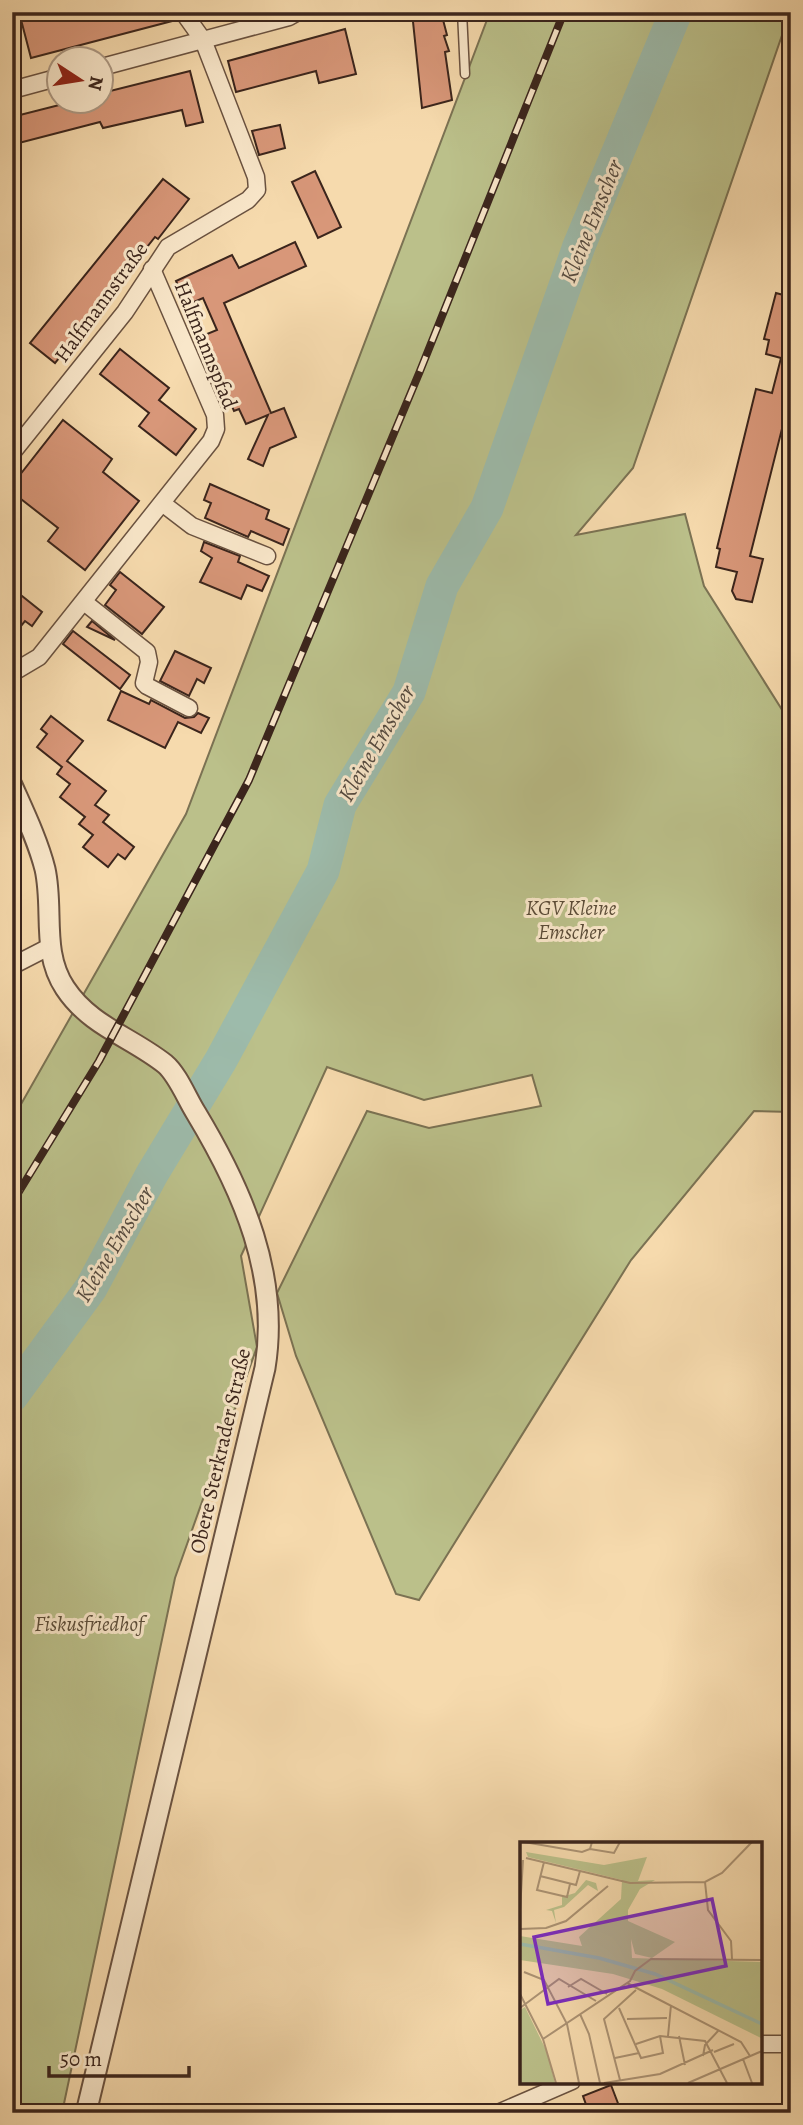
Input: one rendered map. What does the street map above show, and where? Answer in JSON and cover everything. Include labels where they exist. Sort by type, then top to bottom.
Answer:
[{"type":"street","name":"Halfmannstraße","points":[[12,453],[125,312],[168,247],[248,200],[257,190],[256,177],[203,40],[183,12]]},
{"type":"street","points":[[116,62],[298,12]]},
{"type":"street","points":[[12,90],[46,82]]},
{"type":"street","name":"Halfmannspfad","points":[[12,673],[39,657],[211,441],[216,429],[215,415],[152,270]]},
{"type":"street","points":[[162,503],[192,526],[267,556]]},
{"type":"street","points":[[84,602],[147,652],[149,662],[144,683],[189,708]]},
{"type":"street","name":"Obere Sterkrader Straße","points":[[12,785],[45,870],[49,947],[64,987],[90,1018],[167,1066],[222,1156],[253,1228],[266,1284],[269,1342],[86,2113]]},
{"type":"street","points":[[12,966],[49,947]]},
{"type":"street","points":[[761,2044],[791,2044]]},
{"type":"street","points":[[498,2113],[567,2083]]},
{"type":"lane","points":[[462,12],[465,74]]},
{"type":"green space","points":[[490,12],[790,12],[633,468],[576,535],[685,514],[704,586],[791,724],[791,1112],[754,1111],[631,1260],[419,1600],[396,1594],[296,1356],[277,1293],[367,1111],[429,1128],[541,1106],[532,1075],[424,1100],[327,1067],[241,1256],[257,1347],[175,1578],[62,2113],[12,2113],[12,1120],[186,814]]},
{"type":"building","points":[[19,12],[38,12],[39,18],[50,15],[52,18],[74,12],[173,12],[176,20],[77,46],[46,46],[46,54],[31,58]]},
{"type":"building","points":[[412,12],[441,12],[449,51],[445,52],[452,100],[422,108]]},
{"type":"building","points":[[345,29],[356,74],[319,83],[316,71],[236,92],[228,61]]},
{"type":"building","points":[[190,71],[203,122],[186,126],[182,110],[103,128],[100,122],[15,144],[12,117],[46,108],[46,116],[116,116],[116,90]]},
{"type":"building","points":[[280,125],[285,148],[259,155],[252,131]]},
{"type":"building","points":[[315,171],[341,227],[318,238],[292,182]]},
{"type":"building","points":[[163,179],[189,199],[158,239],[155,237],[55,363],[30,343]]},
{"type":"building","points":[[295,242],[306,266],[224,303],[271,413],[284,408],[296,437],[270,448],[263,466],[248,459],[268,415],[246,424],[239,409],[234,411],[202,336],[217,330],[203,298],[187,305],[176,281],[232,255],[239,268]]},
{"type":"building","points":[[776,293],[791,297],[791,393],[750,556],[763,559],[752,602],[736,599],[732,591],[737,572],[716,567],[720,549],[717,548],[756,389],[772,393],[781,358],[766,354],[769,340],[764,339]]},
{"type":"building","points":[[120,349],[169,388],[159,400],[196,429],[176,455],[139,426],[149,413],[100,374]]},
{"type":"building","points":[[63,420],[112,459],[103,472],[139,501],[85,570],[48,541],[58,528],[12,492],[12,485]]},
{"type":"building","points":[[210,484],[269,510],[266,519],[289,529],[283,545],[251,531],[248,537],[205,518],[211,503],[204,500]]},
{"type":"building","points":[[204,542],[240,556],[238,562],[269,576],[262,591],[247,585],[241,599],[200,582],[212,558],[201,551]]},
{"type":"building","points":[[120,572],[164,607],[142,634],[105,605],[116,590],[110,585]]},
{"type":"building","points":[[12,588],[42,612],[32,626],[25,621],[12,637]]},
{"type":"building","points":[[92,621],[115,640],[87,627]]},
{"type":"building","points":[[73,631],[130,675],[120,689],[63,644]]},
{"type":"building","points":[[175,651],[211,668],[204,683],[197,679],[189,696],[160,681]]},
{"type":"building","points":[[121,691],[149,704],[151,700],[185,718],[194,717],[198,713],[209,718],[201,733],[178,722],[165,748],[108,720]]},
{"type":"building","points":[[51,716],[83,741],[67,761],[106,791],[95,805],[109,815],[103,822],[134,847],[125,859],[118,854],[108,867],[83,847],[93,835],[79,824],[85,817],[60,797],[70,784],[57,774],[62,767],[37,747],[47,734],[41,729]]},
{"type":"building","points":[[611,2085],[619,2106],[604,2113],[589,2113],[583,2096]]},
{"type":"waterway","name":"Kleine Emscher","points":[[12,1396],[91,1288],[152,1174],[221,1060],[323,871],[340,805],[409,692],[442,586],[487,508],[579,246],[676,12]]},
{"type":"railway","points":[[12,1203],[99,1061],[249,780],[420,371],[564,12]]},
{"type":"park label","name":"KGV Kleine Emscher","points":[[571,920]]},
{"type":"park label","name":"Fiskusfriedhof","points":[[89,1624]]}]
